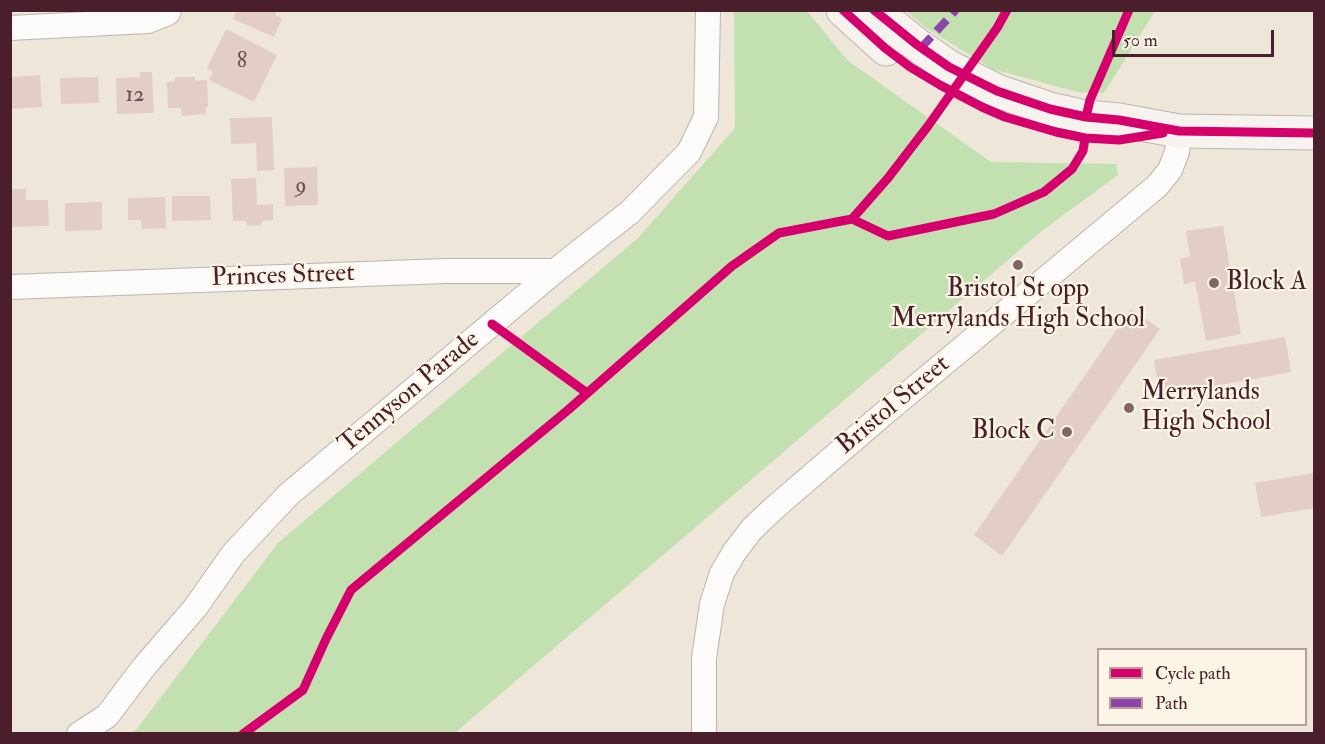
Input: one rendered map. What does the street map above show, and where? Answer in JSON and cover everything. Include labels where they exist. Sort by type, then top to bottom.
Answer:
[{"type":"main road","points":[[843,10],[910,67],[957,83]]},
{"type":"main road","points":[[874,10],[916,44],[982,107],[1020,122],[1085,138],[1119,140],[1179,131],[1314,133]]},
{"type":"street","points":[[10,28],[148,21],[168,13],[169,10]]},
{"type":"street","name":"Tennyson Parade","points":[[79,734],[107,716],[144,667],[195,608],[233,554],[288,495],[555,271],[630,212],[689,152],[706,117],[708,10]]},
{"type":"street","name":"Bristol Street","points":[[704,734],[704,658],[712,604],[722,573],[752,529],[881,416],[1157,186],[1170,170],[1177,152],[1179,131]]},
{"type":"street","name":"Princes Street","points":[[10,287],[442,272],[555,271]]},
{"type":"green space","points":[[734,11],[807,11],[847,60],[991,162],[1116,164],[1118,175],[1043,230],[455,733],[130,733],[136,730],[278,543],[638,238],[735,128]]},
{"type":"green space","points":[[906,11],[1155,11],[1104,93],[1077,92],[993,69],[926,28]]},
{"type":"building","points":[[237,10],[277,10],[275,15],[282,18],[274,37],[233,19]]},
{"type":"building","points":[[226,29],[277,55],[254,102],[209,80],[213,72],[207,68]]},
{"type":"building","points":[[140,72],[152,72],[154,113],[117,114],[116,78],[140,77]]},
{"type":"building","points":[[40,75],[42,107],[10,109],[10,77]]},
{"type":"building","points":[[98,77],[99,103],[61,104],[60,78]]},
{"type":"building","points":[[175,77],[195,77],[195,81],[207,80],[206,114],[182,116],[181,108],[168,108],[167,82],[175,81]]},
{"type":"building","points":[[272,117],[274,170],[257,171],[256,143],[231,144],[230,118]]},
{"type":"building","points":[[317,167],[318,205],[285,206],[284,168]]},
{"type":"building","points":[[256,178],[257,205],[273,204],[273,220],[262,221],[262,225],[247,226],[246,221],[233,221],[231,179]]},
{"type":"building","points":[[10,189],[26,189],[26,200],[48,200],[49,226],[10,227]]},
{"type":"building","points":[[172,196],[210,196],[211,220],[172,221]]},
{"type":"building","points":[[165,197],[166,228],[142,229],[141,220],[128,220],[128,198]]},
{"type":"building","points":[[102,202],[102,230],[65,231],[65,203]]},
{"type":"building","name":"Block A","points":[[1223,226],[1241,334],[1206,341],[1195,282],[1184,284],[1180,259],[1190,256],[1186,231]]},
{"type":"building","name":"Block C","points":[[1131,309],[1160,329],[1002,556],[974,535]]},
{"type":"building","points":[[1285,337],[1291,372],[1160,396],[1154,360]]},
{"type":"building","points":[[1314,473],[1314,508],[1261,517],[1255,483]]},
{"type":"marked path","points":[[921,48],[956,10]]},
{"type":"cycle path","points":[[843,10],[910,67],[940,85],[1005,117],[1085,138],[1119,140],[1163,133]]},
{"type":"cycle path","points":[[874,10],[949,67],[997,91],[1050,109],[1086,117],[1119,120],[1179,131],[1314,133]]},
{"type":"cycle path","points":[[243,734],[303,690],[351,590],[568,410],[732,266],[779,233],[852,219],[888,178],[928,126],[997,28],[1007,10]]},
{"type":"cycle path","points":[[1086,117],[1090,100],[1129,10]]},
{"type":"cycle path","points":[[852,219],[888,236],[994,214],[1044,192],[1072,169],[1083,151],[1085,138]]},
{"type":"cycle path","points":[[492,324],[587,393]]},
{"type":"place","name":"Bristol St opp Merrylands High School","points":[[1018,265]]},
{"type":"place","name":"Block A","points":[[1214,283]]},
{"type":"place","name":"Merrylands High School","points":[[1129,408]]},
{"type":"place","name":"Block C","points":[[1067,432]]}]
